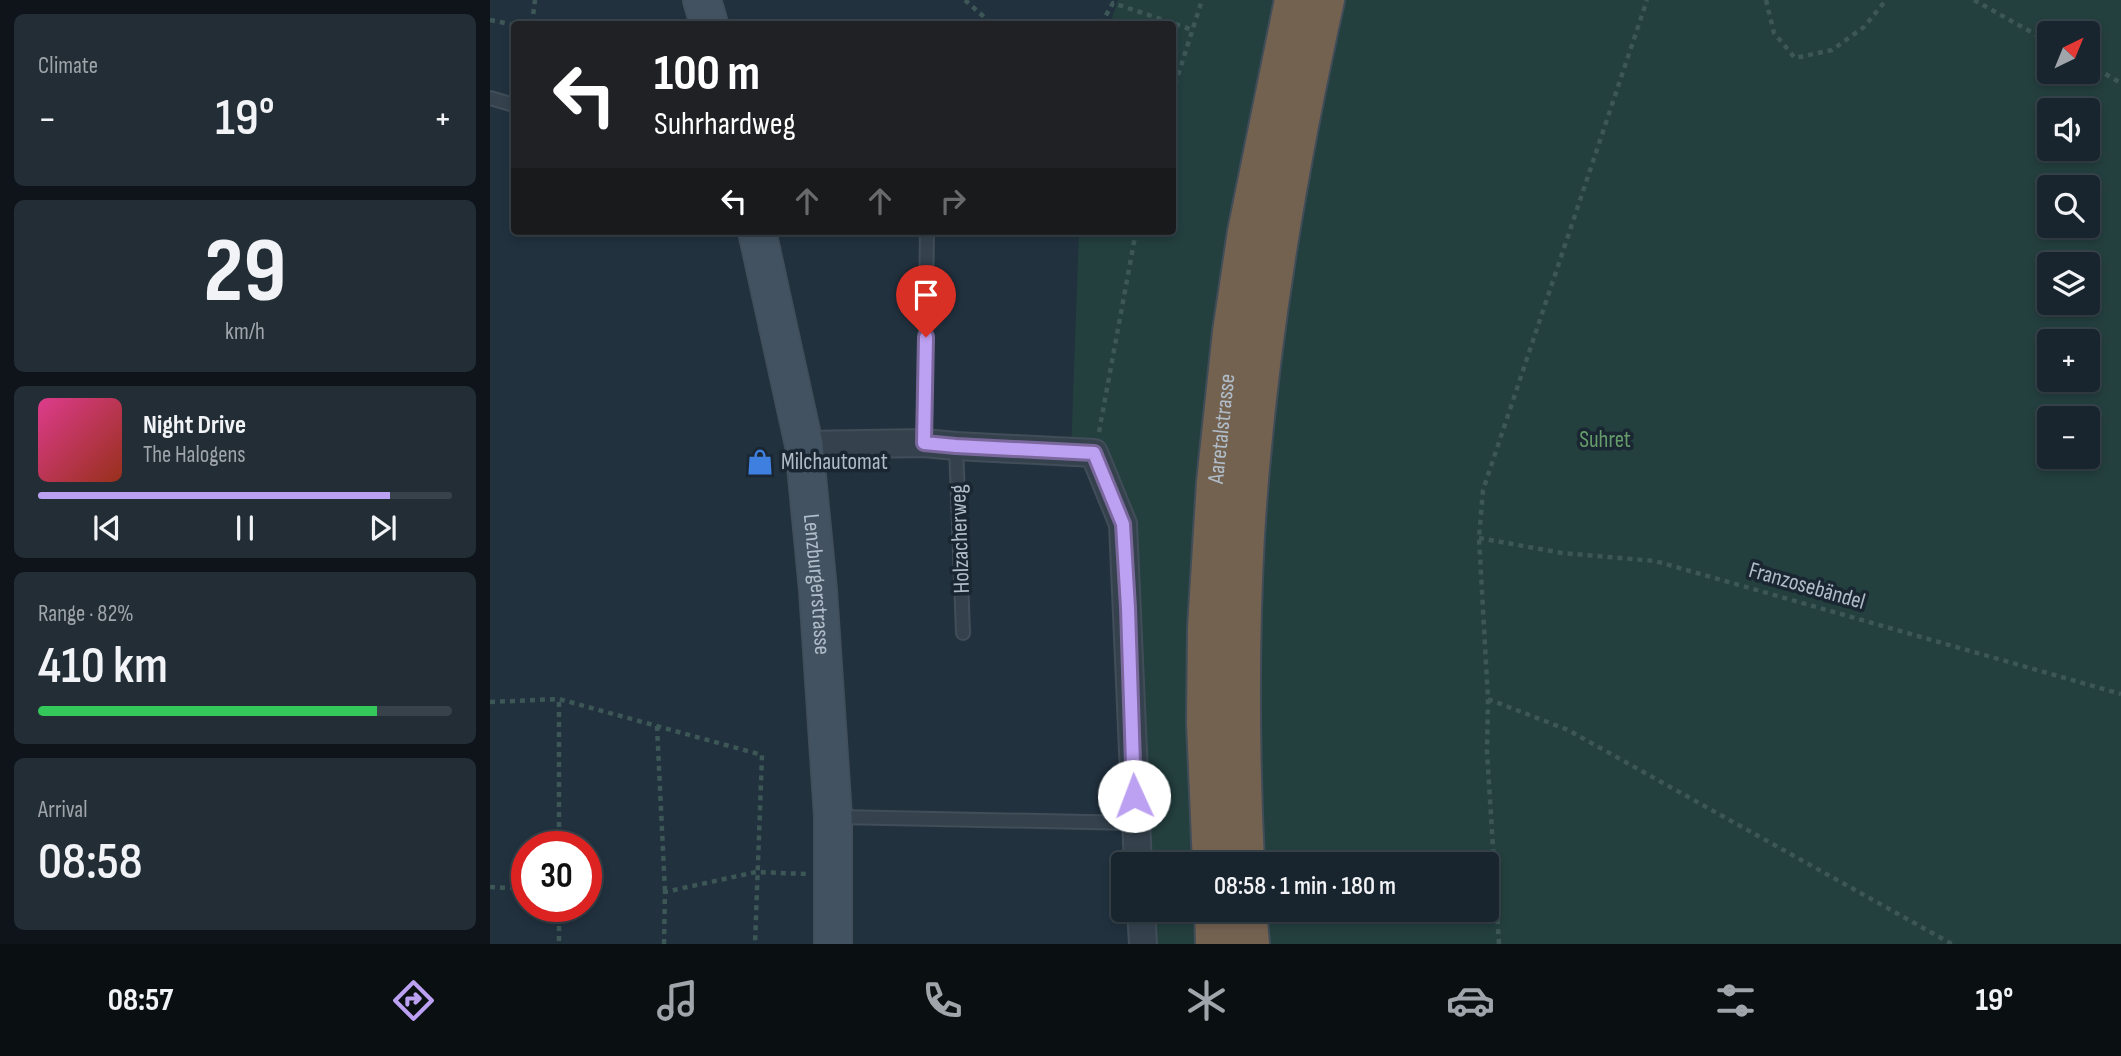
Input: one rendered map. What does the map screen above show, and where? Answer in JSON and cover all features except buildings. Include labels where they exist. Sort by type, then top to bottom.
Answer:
[{"type":"highway","name":"Aaretalstrasse","points":[[1211,852],[1206,723],[1216,482],[1232,332],[1247,232],[1294,0]]},
{"type":"highway","name":"Aaretalstrasse","points":[[1244,852],[1240,756],[1241,657],[1245,536],[1252,453],[1266,324],[1296,135],[1325,0]]},
{"type":"highway","points":[[1214,922],[1215,944]]},
{"type":"highway","points":[[1248,922],[1250,944]]},
{"type":"main road","points":[[702,0],[708,21]]},
{"type":"main road","name":"Lenzburgerstrasse","points":[[758,235],[804,445],[818,590],[833,816],[833,944]]},
{"type":"street","points":[[804,445],[924,443],[1094,453],[1123,524],[1137,852]]},
{"type":"street","points":[[1142,922],[1143,944]]},
{"type":"lane","points":[[490,98],[511,104]]},
{"type":"lane","points":[[924,443],[927,235]]},
{"type":"lane","name":"Holzacherweg","points":[[956,446],[963,632]]},
{"type":"lane","points":[[833,816],[1135,822]]},
{"type":"path","points":[[532,21],[536,0]]},
{"type":"path","points":[[965,0],[989,21]]},
{"type":"path","points":[[1176,81],[1202,0]]},
{"type":"path","points":[[1499,944],[1487,752],[1488,699],[1479,538],[1483,490],[1647,0]]},
{"type":"path","points":[[1766,0],[1774,33],[1795,58],[1832,50],[1864,27],[1886,0]]},
{"type":"path","points":[[1974,0],[2037,35]]},
{"type":"path","points":[[1103,21],[1113,3],[1166,21]]},
{"type":"path","points":[[490,20],[511,24]]},
{"type":"path","points":[[1176,24],[1193,30]]},
{"type":"path","points":[[2100,71],[2121,83]]},
{"type":"path","points":[[1094,453],[1135,235]]},
{"type":"path","name":"Franzosebändel","points":[[1479,538],[1562,553],[1655,561],[2121,694]]},
{"type":"path","points":[[490,702],[559,699],[762,755],[755,944]]},
{"type":"path","points":[[559,699],[559,831]]},
{"type":"path","points":[[1488,699],[1568,730],[1952,944]]},
{"type":"path","points":[[657,726],[665,892],[664,944]]},
{"type":"path","points":[[665,892],[756,872],[835,875]]},
{"type":"path","points":[[490,887],[511,888]]},
{"type":"path","points":[[559,922],[559,944]]},
{"type":"green space","name":"Suhret","points":[[1118,0],[2121,0],[2121,944],[1143,944],[1142,922],[1499,922],[1499,852],[1138,852],[1128,608],[1094,453],[1071,451],[1079,235],[1176,235],[1176,21],[1111,21]]},
{"type":"place","name":"Milchautomat","points":[[760,462]]},
{"type":"route","points":[[926,337],[924,443],[1094,453],[1123,524],[1134,796]]}]
